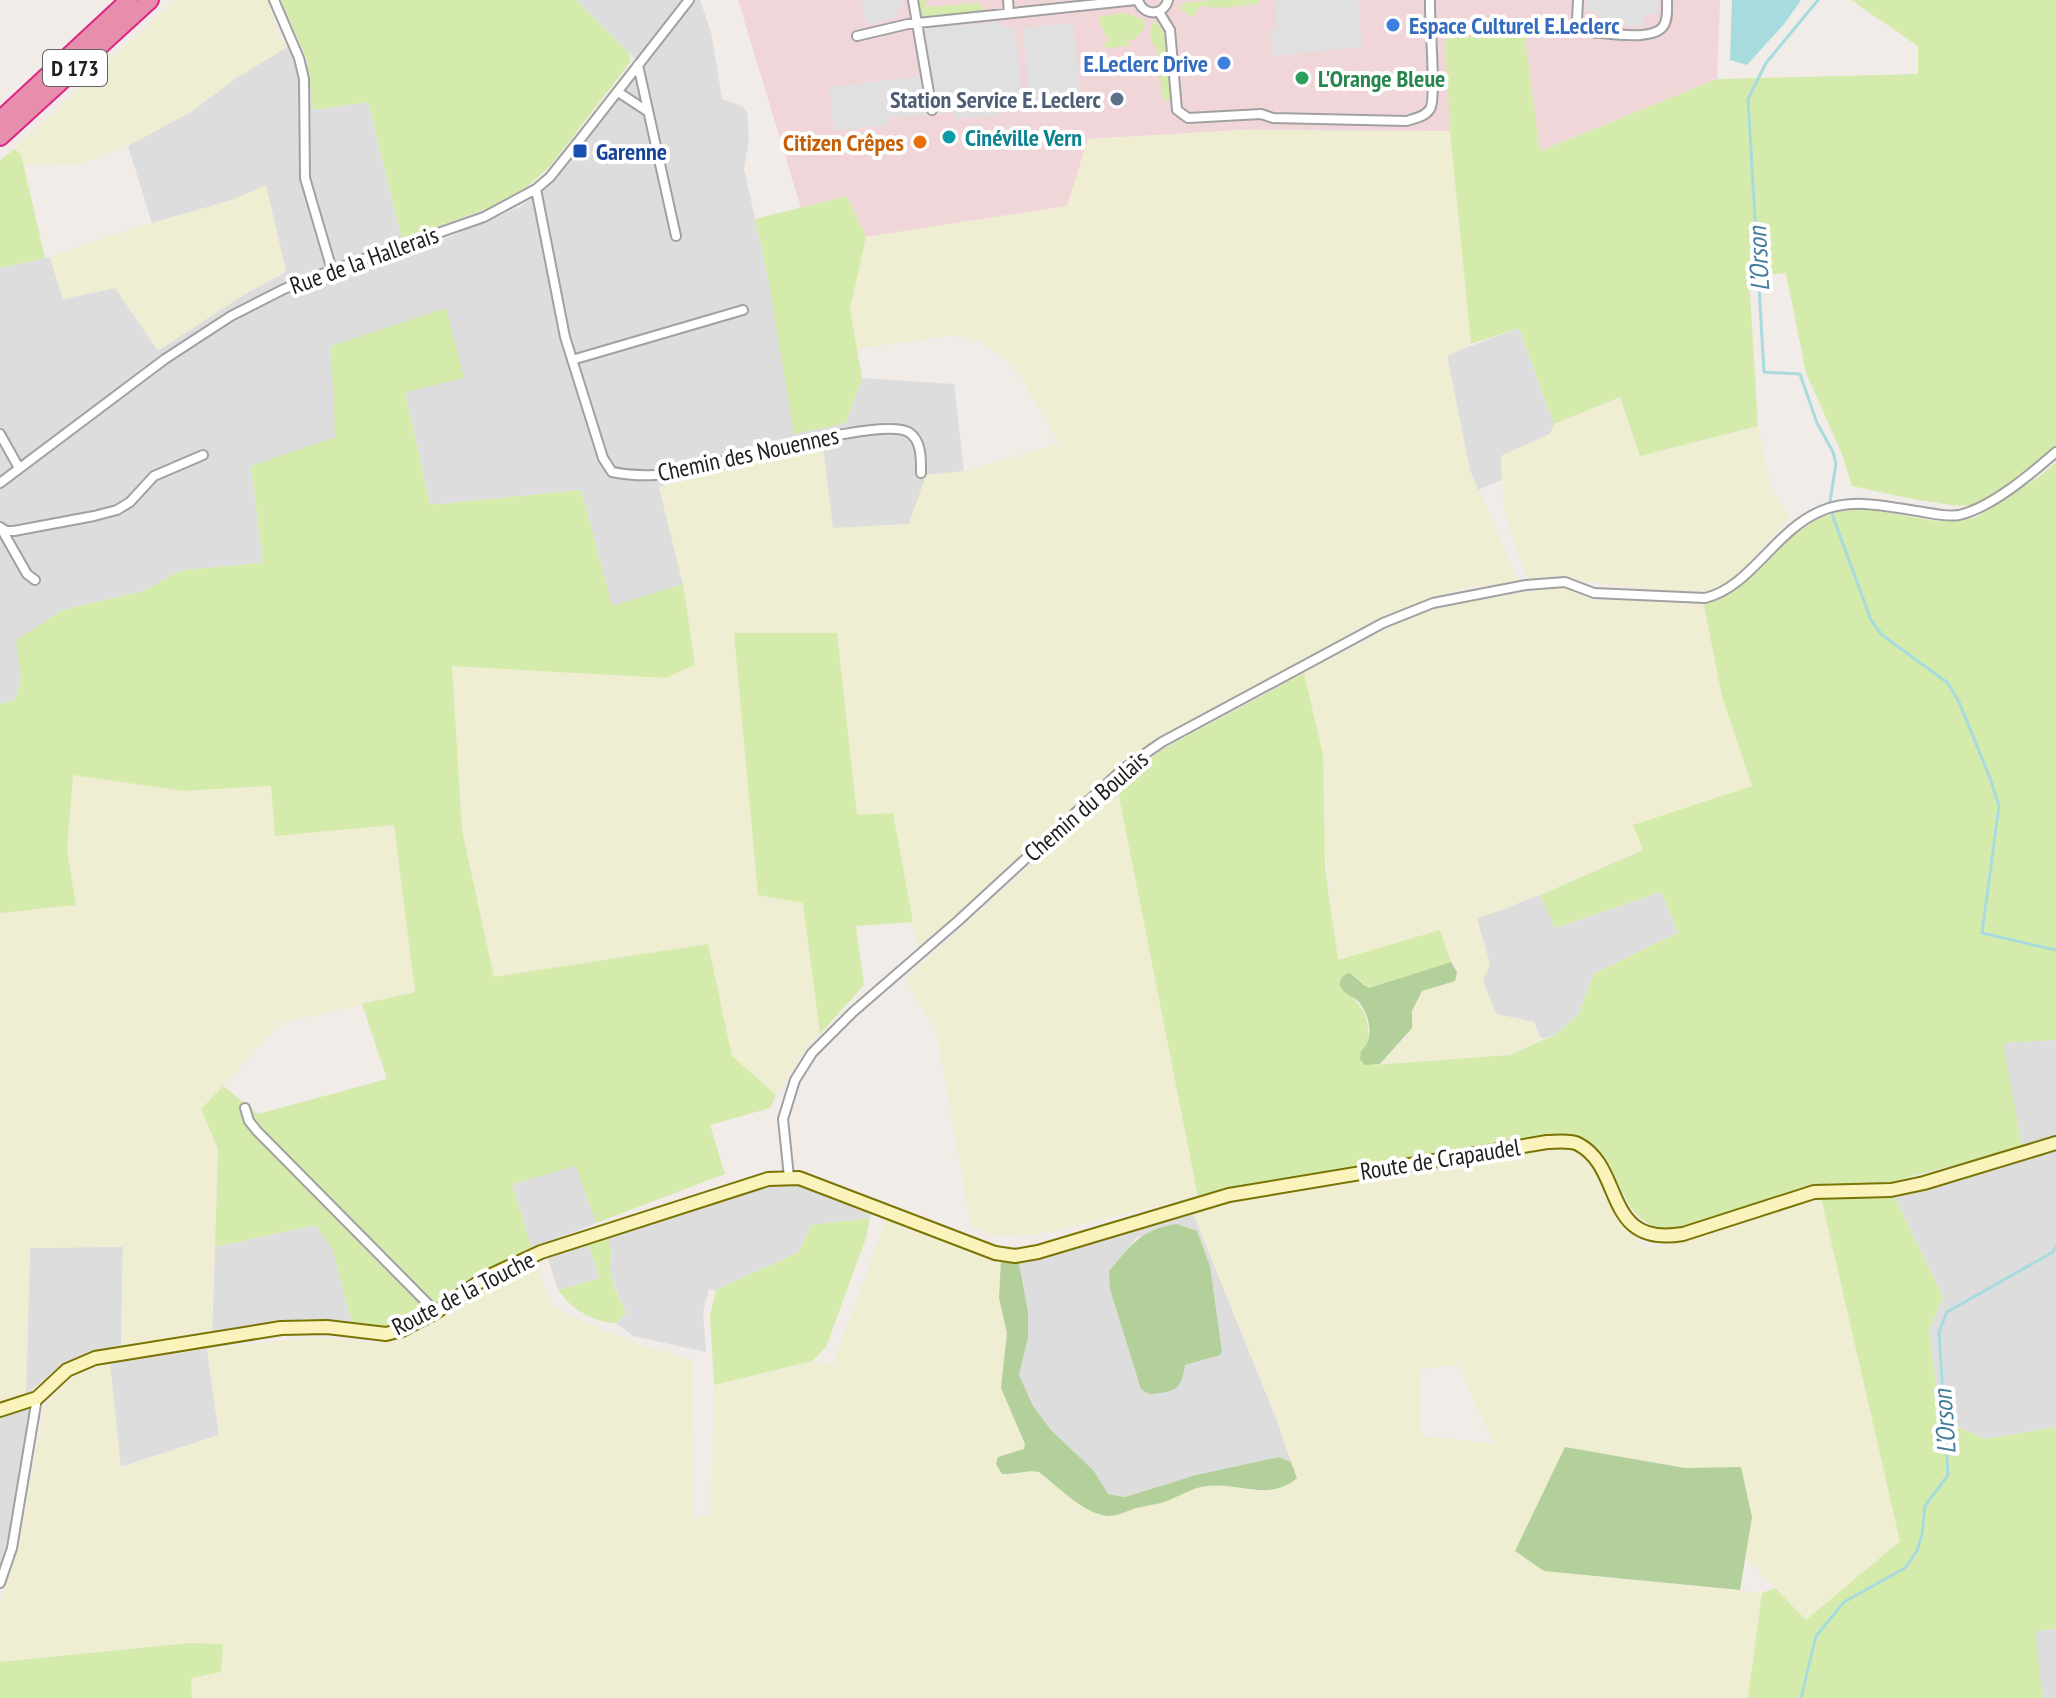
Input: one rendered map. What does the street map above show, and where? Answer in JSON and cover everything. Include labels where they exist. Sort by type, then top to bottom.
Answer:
[{"type":"highway","name":"D 173","points":[[0,120],[129,0]]},
{"type":"highway","name":"D 173","points":[[0,137],[150,0]]},
{"type":"street","name":"Rue de la Hallerais","points":[[0,483],[165,359],[212,327],[261,300],[332,270],[484,217],[536,189],[550,177],[689,0]]},
{"type":"street","points":[[913,0],[932,110]]},
{"type":"street","points":[[1008,0],[1009,13]]},
{"type":"street","points":[[857,36],[918,23],[1137,0],[1148,13],[1159,12],[1168,0]]},
{"type":"street","points":[[1159,12],[1170,30],[1177,110],[1188,118],[1261,114],[1273,118],[1407,121],[1422,116],[1431,108],[1434,93],[1429,34],[1430,0]]},
{"type":"street","points":[[1578,0],[1577,20],[1582,28],[1590,32],[1645,35],[1662,29],[1666,23],[1667,0]]},
{"type":"street","points":[[274,1],[299,58],[304,79],[305,178],[332,270]]},
{"type":"street","points":[[638,65],[676,236]]},
{"type":"street","points":[[618,92],[647,112]]},
{"type":"street","name":"Chemin des Nouennes","points":[[536,189],[565,337],[603,458],[612,472],[657,475],[850,432],[898,429],[908,431],[919,445],[921,473]]},
{"type":"street","points":[[572,360],[743,310]]},
{"type":"street","points":[[0,434],[19,468]]},
{"type":"street","name":"Chemin du Boulais","points":[[789,1177],[783,1119],[795,1080],[812,1053],[853,1012],[958,921],[1123,769],[1162,742],[1383,623],[1433,603],[1526,585],[1565,582],[1594,593],[1705,598],[1736,583],[1792,526],[1820,511],[1860,502],[1956,516],[1975,510],[2017,485],[2056,452]]},
{"type":"street","points":[[1,529],[10,532],[117,510],[130,502],[154,476],[203,455]]},
{"type":"street","points":[[1,529],[27,574],[35,580]]},
{"type":"street","points":[[245,1108],[249,1121],[257,1131],[436,1312]]},
{"type":"street","name":"Route de Crapaudel","points":[[789,1177],[995,1253],[1015,1256],[1038,1252],[1229,1195],[1547,1142],[1576,1143],[1594,1157],[1622,1213],[1636,1227],[1651,1235],[1665,1237],[1814,1192],[1891,1190],[2056,1143]]},
{"type":"street","name":"Route de la Touche","points":[[0,1410],[37,1398],[67,1370],[95,1358],[281,1328],[327,1327],[386,1334],[402,1330],[436,1312],[485,1278],[541,1252],[753,1182],[789,1177]]},
{"type":"street","points":[[0,1583],[12,1548],[37,1398]]},
{"type":"shaded area","points":[[175,0],[268,0],[279,35],[287,47],[238,77],[192,111],[128,146],[77,164],[23,165],[21,154],[14,149]]},
{"type":"shaded area","points":[[576,0],[700,0],[711,32],[722,99],[742,106],[747,112],[749,139],[744,169],[768,278],[846,423],[862,378],[954,384],[964,471],[926,475],[910,524],[832,529],[822,446],[659,487],[683,584],[612,607],[581,490],[430,505],[405,392],[331,345],[336,437],[251,467],[263,563],[182,570],[143,591],[63,610],[17,640],[21,680],[15,700],[0,704],[0,268],[50,257],[63,299],[115,288],[245,294],[286,272],[266,186],[232,200],[152,223],[128,146],[192,111],[238,77],[287,47],[307,60],[313,110],[368,102],[406,255],[520,207],[545,188],[642,66]]},
{"type":"shaded area","points":[[738,0],[1720,0],[1717,79],[1539,151],[1524,33],[1446,39],[1450,131],[1242,130],[1088,139],[1067,206],[866,237],[847,196],[801,208]]},
{"type":"shaded area","points":[[861,0],[902,0],[903,9],[897,10],[899,17],[867,25]]},
{"type":"shaded area","points":[[1274,0],[1358,0],[1362,47],[1272,56],[1270,30],[1277,28]]},
{"type":"shaded area","points":[[1586,0],[1659,0],[1658,14],[1644,14],[1643,26],[1599,25],[1599,15],[1586,11]]},
{"type":"shaded area","points":[[998,22],[1015,29],[1023,106],[999,108],[999,115],[954,119],[953,112],[889,118],[889,125],[834,131],[829,87],[922,76],[913,33],[931,28]]},
{"type":"shaded area","points":[[1073,23],[1080,91],[1072,92],[1072,99],[1030,104],[1023,28]]},
{"type":"shaded area","points":[[1242,130],[1450,131],[1471,344],[1447,356],[1470,471],[1519,582],[1471,587],[1430,598],[1374,621],[1161,736],[1111,772],[918,951],[893,813],[857,815],[837,633],[803,903],[820,1034],[807,1046],[776,1095],[732,1057],[708,944],[495,977],[462,830],[452,665],[665,678],[695,665],[683,584],[659,487],[823,446],[833,528],[909,524],[926,475],[964,471],[1059,444],[1021,377],[1008,361],[982,343],[965,337],[947,336],[856,349],[850,309],[866,237],[1067,206],[1088,139]]},
{"type":"shaded area","points":[[266,185],[286,271],[158,351],[115,288],[63,299],[50,257],[111,235],[232,200]]},
{"type":"shaded area","points":[[1519,328],[1554,424],[1550,434],[1501,456],[1502,480],[1478,490],[1470,471],[1447,355]]},
{"type":"shaded area","points":[[1620,397],[1641,456],[1758,426],[1771,487],[1789,518],[1733,581],[1702,596],[1563,578],[1528,581],[1504,509],[1501,456],[1550,434],[1554,424]]},
{"type":"shaded area","points":[[1566,586],[1594,601],[1639,595],[1704,605],[1722,697],[1752,786],[1634,825],[1643,849],[1505,909],[1477,918],[1490,964],[1483,981],[1496,1014],[1534,1022],[1541,1039],[1510,1055],[1380,1064],[1407,1036],[1412,1011],[1422,991],[1455,981],[1455,965],[1451,962],[1440,930],[1338,961],[1304,673],[1412,616],[1461,602]]},
{"type":"shaded area","points":[[73,775],[183,791],[272,786],[275,836],[394,825],[415,992],[281,1023],[201,1109],[218,1149],[212,1334],[121,1348],[123,1247],[30,1248],[26,1395],[0,1403],[0,913],[76,905],[67,850]]},
{"type":"shaded area","points":[[1117,786],[1198,1197],[1037,1234],[995,1236],[971,1226],[937,1034],[905,979]]},
{"type":"shaded area","points":[[1661,892],[1678,933],[1593,974],[1579,1014],[1556,1034],[1541,1039],[1534,1022],[1496,1014],[1483,981],[1477,918],[1540,895],[1556,928]]},
{"type":"shaded area","points":[[2056,1040],[2056,1427],[1986,1439],[1953,1425],[1936,1384],[1929,1330],[1943,1297],[1894,1196],[2024,1156],[2002,1043]]},
{"type":"shaded area","points":[[1560,1147],[1578,1151],[1589,1162],[1618,1215],[1644,1248],[1684,1242],[1821,1197],[1900,1541],[1805,1620],[1745,1556],[1752,1517],[1741,1468],[1685,1468],[1565,1447],[1544,1571],[1762,1593],[1748,1698],[192,1698],[190,1643],[0,1662],[0,1603],[20,1537],[44,1408],[56,1391],[77,1375],[110,1363],[121,1467],[219,1435],[207,1349],[313,1337],[378,1343],[415,1332],[495,1281],[537,1259],[546,1293],[555,1306],[568,1315],[643,1346],[693,1360],[694,1519],[711,1515],[714,1385],[812,1361],[833,1365],[887,1218],[1001,1259],[999,1298],[1007,1333],[1001,1388],[1025,1444],[1019,1452],[998,1457],[996,1464],[1003,1474],[1014,1475],[1030,1470],[1039,1472],[1085,1508],[1160,1504],[1189,1490],[1206,1486],[1224,1485],[1253,1491],[1297,1478],[1193,1213],[1251,1195]],"holes":[[[1458,1364],[1494,1444],[1421,1436],[1419,1370]]]},
{"type":"shaded area","points":[[576,1165],[596,1223],[532,1249],[512,1184]]},
{"type":"shaded area","points":[[783,1183],[802,1186],[872,1212],[870,1218],[811,1225],[799,1252],[716,1290],[709,1289],[703,1312],[706,1352],[633,1336],[616,1323],[626,1313],[612,1280],[609,1267],[612,1255],[606,1236],[749,1186]]},
{"type":"shaded area","points":[[1193,1213],[1291,1462],[1279,1457],[1196,1475],[1125,1497],[1108,1494],[1094,1471],[1051,1430],[1033,1406],[1019,1375],[1028,1338],[1028,1312],[1018,1258],[1086,1244]],"holes":[[[1197,1231],[1210,1266],[1222,1351],[1219,1355],[1185,1365],[1109,1271],[1137,1237]]]},
{"type":"shaded area","points":[[315,1225],[332,1247],[353,1327],[308,1319],[212,1334],[215,1247]]},
{"type":"shaded area","points":[[587,1242],[600,1278],[558,1290],[547,1256]]},
{"type":"shaded area","points":[[123,1246],[121,1348],[61,1365],[26,1395],[30,1248]]},
{"type":"shaded area","points":[[207,1349],[219,1435],[120,1467],[110,1363]]},
{"type":"shaded area","points":[[30,1409],[32,1416],[15,1512],[0,1565],[0,1414]]},
{"type":"shaded area","points":[[2056,1628],[2056,1698],[2043,1698],[2034,1632]]},
{"type":"green space","points":[[281,0],[576,0],[628,52],[631,61],[551,165],[527,187],[489,208],[402,239],[368,102],[313,110],[307,60]]},
{"type":"green space","points":[[918,0],[925,0],[926,7],[981,3],[981,12],[926,17],[920,12]]},
{"type":"green space","points":[[1212,0],[1260,2],[1220,8],[1200,6],[1193,17],[1180,9],[1183,3]]},
{"type":"green space","points":[[1851,0],[2056,0],[2056,447],[2007,488],[1975,505],[1934,503],[1852,486],[1842,454],[1806,373],[1786,273],[1749,277],[1758,426],[1640,456],[1620,397],[1554,424],[1519,328],[1471,344],[1450,131],[1445,39],[1524,32],[1540,151],[1717,79],[1918,74],[1918,46]]},
{"type":"green space","points":[[1125,13],[1143,19],[1145,27],[1134,41],[1130,38],[1130,46],[1104,48],[1108,39],[1099,16]]},
{"type":"green space","points":[[1155,22],[1167,47],[1171,101],[1166,101],[1162,96],[1157,49],[1150,34]]},
{"type":"green space","points":[[14,149],[21,154],[45,258],[0,268],[0,161]]},
{"type":"green space","points":[[847,196],[866,237],[850,309],[862,378],[846,423],[794,434],[755,219]]},
{"type":"green space","points":[[446,308],[464,378],[405,392],[430,505],[581,490],[612,606],[683,584],[695,665],[665,678],[452,666],[462,830],[494,977],[708,944],[732,1056],[776,1095],[770,1108],[710,1125],[725,1174],[596,1223],[576,1166],[512,1184],[532,1249],[480,1272],[409,1320],[375,1328],[353,1327],[332,1248],[315,1225],[215,1247],[218,1149],[201,1109],[223,1086],[258,1114],[387,1079],[362,1004],[415,992],[394,825],[275,836],[271,786],[183,791],[73,775],[67,850],[76,905],[0,913],[0,704],[15,700],[21,680],[16,640],[63,610],[143,591],[182,570],[263,563],[251,466],[335,437],[331,346]]},
{"type":"green space","points":[[2056,462],[2056,1040],[2003,1043],[2022,1147],[1887,1183],[1835,1183],[1810,1187],[1676,1228],[1659,1227],[1637,1214],[1601,1152],[1573,1138],[1240,1186],[1198,1197],[1117,786],[1161,750],[1304,673],[1323,755],[1325,868],[1338,960],[1440,930],[1451,962],[1369,988],[1353,975],[1342,989],[1365,1015],[1373,1065],[1510,1055],[1556,1034],[1579,1014],[1593,974],[1678,933],[1661,892],[1555,928],[1540,895],[1643,850],[1633,825],[1752,786],[1722,697],[1704,605],[1770,551],[1819,518],[1864,509],[1936,521],[1975,518],[2040,476]]},
{"type":"green space","points":[[734,633],[837,633],[857,815],[893,813],[913,922],[856,926],[864,985],[820,1034],[803,903],[758,895]]},
{"type":"green space","points":[[1451,962],[1457,972],[1455,981],[1422,991],[1412,1011],[1412,1028],[1380,1064],[1365,1065],[1360,1059],[1368,1040],[1368,1020],[1359,1002],[1341,987],[1342,977],[1348,973],[1369,988]]},
{"type":"green space","points":[[1894,1196],[1943,1297],[1929,1330],[1936,1384],[1953,1425],[1986,1439],[2056,1427],[2056,1628],[2035,1632],[2043,1698],[1748,1698],[1762,1593],[1775,1588],[1806,1620],[1900,1541],[1821,1197]]},
{"type":"green space","points":[[870,1218],[866,1238],[826,1347],[812,1361],[714,1385],[710,1315],[716,1290],[799,1252],[811,1225]]},
{"type":"green space","points":[[1177,1224],[1197,1231],[1210,1266],[1222,1351],[1220,1355],[1185,1365],[1179,1385],[1171,1391],[1149,1394],[1141,1389],[1110,1289],[1109,1271],[1145,1234]]},
{"type":"green space","points":[[606,1236],[610,1246],[612,1280],[626,1313],[616,1323],[583,1313],[558,1290],[600,1278],[587,1242]]},
{"type":"green space","points":[[1018,1258],[1028,1312],[1028,1338],[1019,1375],[1033,1406],[1051,1430],[1094,1471],[1108,1494],[1125,1497],[1196,1475],[1279,1457],[1291,1462],[1297,1478],[1276,1489],[1219,1485],[1201,1487],[1161,1503],[1110,1516],[1088,1510],[1039,1472],[1002,1474],[996,1464],[998,1457],[1024,1449],[1025,1444],[1001,1388],[1007,1333],[999,1298],[1001,1259]]},
{"type":"green space","points":[[1565,1447],[1685,1468],[1741,1467],[1752,1517],[1740,1590],[1544,1571],[1515,1551]]},
{"type":"green space","points":[[190,1643],[223,1644],[221,1672],[191,1678],[192,1698],[0,1698],[0,1662]]},
{"type":"water","points":[[1732,0],[1801,0],[1747,65],[1730,60]]},
{"type":"waterway","name":"L’Orson","points":[[1818,0],[1766,63],[1748,99],[1764,372],[1800,374],[1817,423],[1836,464],[1830,501]]},
{"type":"waterway","name":"L’Orson","points":[[1832,514],[1871,620],[1882,635],[1948,683],[1990,778],[1999,806],[1982,933],[2056,950]]},
{"type":"waterway","name":"L’Orson","points":[[1801,1698],[1816,1636],[1844,1602],[1905,1568],[1917,1551],[1925,1506],[1948,1475],[1939,1332],[1947,1312],[2053,1252],[2056,1246]]},
{"type":"place","name":"Espace Culturel E.Leclerc","points":[[1393,25]]},
{"type":"place","name":"E.Leclerc Drive","points":[[1224,63]]},
{"type":"place","name":"L'Orange Bleue","points":[[1302,78]]},
{"type":"place","name":"Station Service E. Leclerc","points":[[1117,99]]},
{"type":"place","name":"Cinéville Vern","points":[[949,137]]},
{"type":"place","name":"Citizen Crêpes","points":[[920,142]]},
{"type":"place","name":"Garenne","points":[[580,151]]}]
